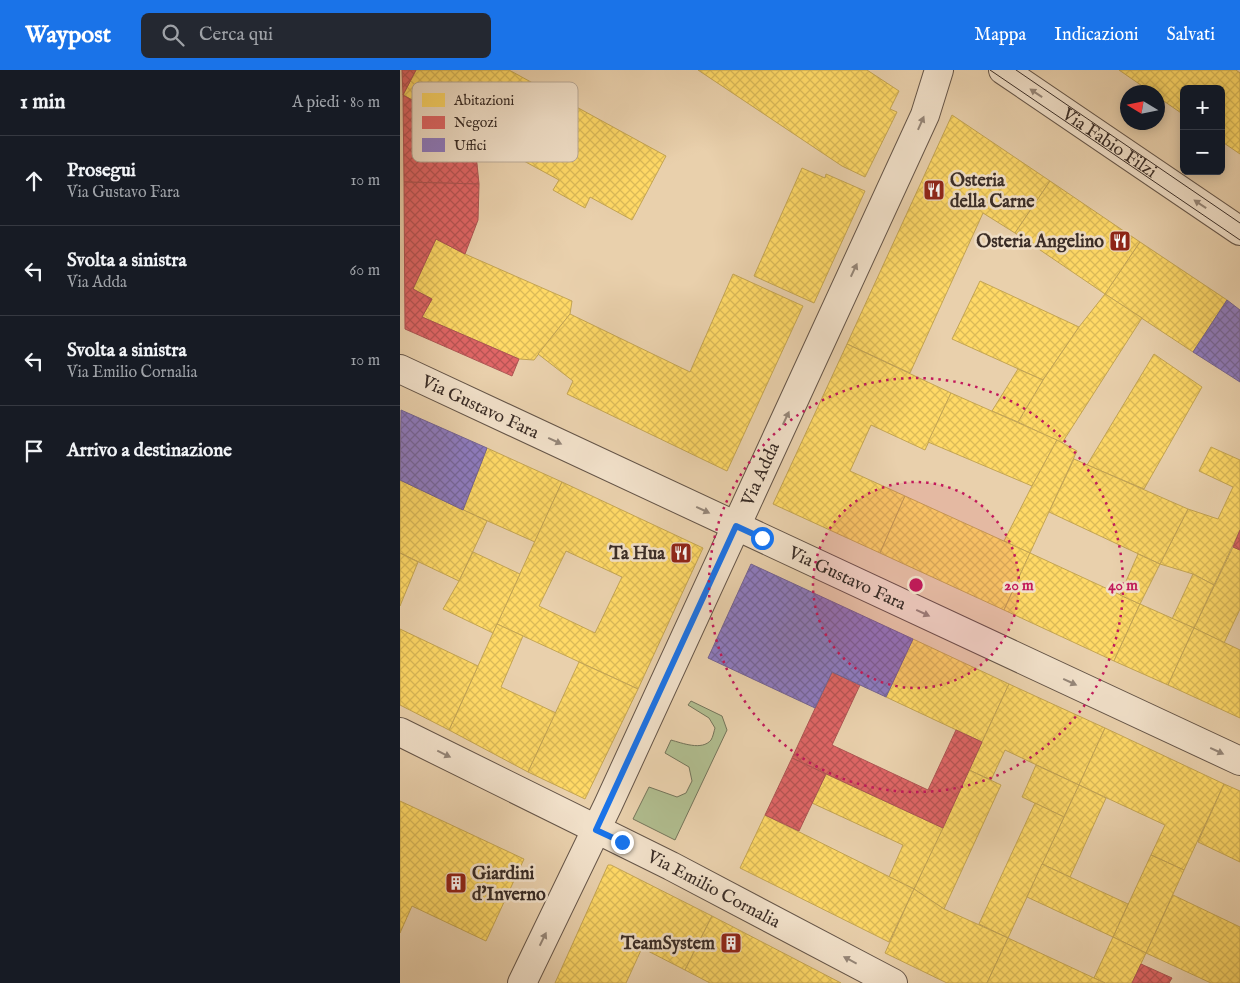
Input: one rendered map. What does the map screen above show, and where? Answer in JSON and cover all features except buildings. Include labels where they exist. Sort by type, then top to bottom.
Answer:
[{"type":"street","name":"Via Adda","points":[[522,983],[596,830],[925,115],[939,70]]},
{"type":"street","name":"Via Fabio Filzi","points":[[1003,70],[1240,231]]},
{"type":"street","name":"Via Gustavo Fara","points":[[400,369],[1240,762]]},
{"type":"street","name":"Via Emilio Cornalia","points":[[400,732],[670,866],[893,983]]},
{"type":"green space","points":[[691,701],[722,716],[727,730],[675,840],[633,819],[649,787],[677,797],[686,793],[692,781],[689,767],[665,753],[671,740],[697,746],[707,743],[712,739],[715,728],[709,718],[688,705]]},
{"type":"tram line","points":[[990,70],[1240,240]]},
{"type":"tram line","points":[[1016,70],[1240,223]]},
{"type":"place","name":"Osteria della Carne","points":[[934,190]]},
{"type":"place","name":"Osteria Angelino","points":[[1120,241]]},
{"type":"place","name":"Ta Hua","points":[[681,553]]},
{"type":"place","name":"Giardini d'Inverno","points":[[456,883]]},
{"type":"place","name":"TeamSystem","points":[[731,943]]},
{"type":"route","points":[[622,842],[596,830],[736,526],[762,538]]}]
